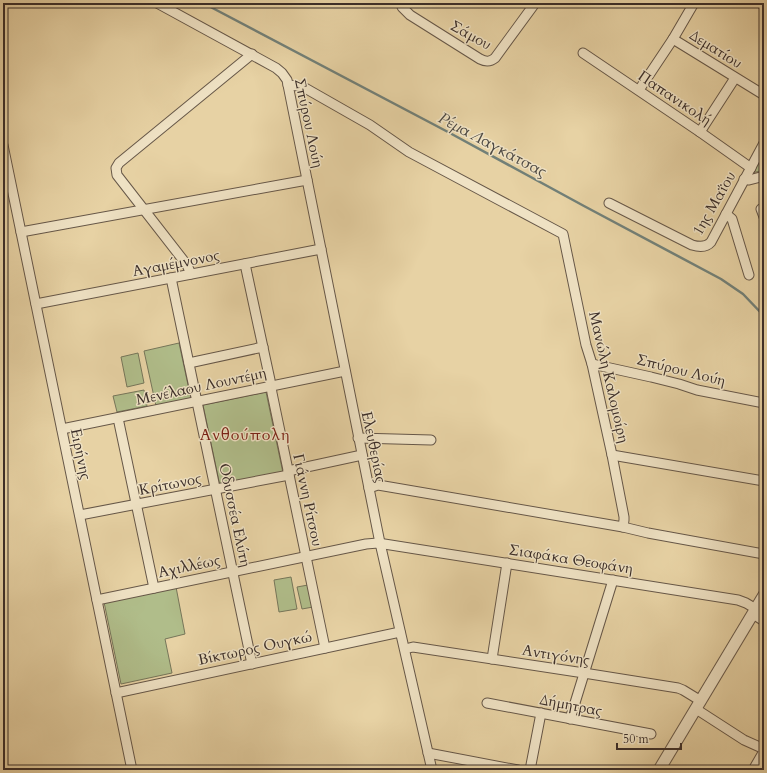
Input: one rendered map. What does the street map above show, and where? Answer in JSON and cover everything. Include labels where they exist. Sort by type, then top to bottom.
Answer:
[{"type":"street","name":"Σπύρου Λούη","points":[[157,3],[252,54],[279,70],[286,77],[321,249]]},
{"type":"street","name":"Σάμου","points":[[402,3],[402,7],[410,15],[487,62],[492,60],[533,6],[531,3]]},
{"type":"street","points":[[639,90],[673,39],[694,3]]},
{"type":"street","points":[[761,3],[764,6]]},
{"type":"street","name":"Δεματίου","points":[[673,39],[764,96]]},
{"type":"street","name":"Παπανικολή","points":[[583,53],[700,132],[750,168]]},
{"type":"street","points":[[191,274],[187,265],[117,175],[115,170],[116,166],[252,54]]},
{"type":"street","points":[[700,132],[735,78]]},
{"type":"street","name":"Μανώλη Καλομοίρη","points":[[288,85],[305,88],[370,125],[408,152],[563,234],[586,345],[592,364],[612,455],[624,516],[623,527]]},
{"type":"street","name":"Ειρήνης","points":[[3,145],[132,770]]},
{"type":"street","name":"1ης Μαΐου","points":[[609,203],[692,245],[697,247],[705,247],[709,244],[750,168],[763,148]]},
{"type":"street","points":[[744,179],[750,180],[764,176]]},
{"type":"street","points":[[21,232],[307,180]]},
{"type":"street","points":[[726,214],[732,219],[749,275]]},
{"type":"street","name":"Αγαμέμνονoς","points":[[36,304],[321,249]]},
{"type":"street","name":"Ελευθερίας","points":[[321,249],[368,488],[432,770]]},
{"type":"street","name":"Γιάννη Ρίτσου","points":[[244,264],[263,347],[324,648]]},
{"type":"street","name":"Οδυσσέα Ελύτη","points":[[172,278],[252,664]]},
{"type":"street","points":[[189,363],[263,347]]},
{"type":"street","name":"Σπύρου Λούη","points":[[592,364],[656,378],[698,390],[764,403]]},
{"type":"street","name":"Μενέλαου Λουντέμη","points":[[62,429],[345,371]]},
{"type":"street","points":[[118,418],[154,588]]},
{"type":"street","points":[[358,438],[430,440]]},
{"type":"street","name":"Κρίτωνος","points":[[80,515],[216,489],[362,455]]},
{"type":"street","points":[[612,455],[764,481]]},
{"type":"street","points":[[368,488],[378,485],[623,527],[764,554]]},
{"type":"street","name":"Αχιλλέως","points":[[97,600],[306,556],[366,544],[380,543]]},
{"type":"street","name":"Σιαφάκα Θεοφάνη","points":[[380,543],[738,600],[746,603],[764,621]]},
{"type":"street","points":[[492,659],[507,563]]},
{"type":"street","points":[[570,719],[613,580]]},
{"type":"street","points":[[659,770],[764,595]]},
{"type":"street","name":"Βίκτωρος Ουγκώ","points":[[116,693],[400,632]]},
{"type":"street","name":"Αντιγόνης","points":[[404,649],[413,647],[678,688],[744,740],[764,750]]},
{"type":"street","name":"Δήμητρας","points":[[487,703],[651,734]]},
{"type":"street","points":[[530,770],[540,713]]},
{"type":"street","points":[[753,770],[764,750]]},
{"type":"street","points":[[428,753],[518,770]]},
{"type":"green space","points":[[761,155],[764,158],[764,170],[752,173]]},
{"type":"green space","points":[[179,343],[191,399],[156,406],[144,351]]},
{"type":"green space","points":[[138,353],[144,383],[127,387],[121,357]]},
{"type":"green space","points":[[144,390],[147,406],[117,412],[113,396]]},
{"type":"green space","points":[[266,392],[283,473],[220,486],[203,405]]},
{"type":"green space","points":[[291,577],[297,609],[279,612],[274,580]]},
{"type":"green space","points":[[308,585],[313,607],[302,609],[297,587]]},
{"type":"green space","points":[[176,587],[185,634],[165,639],[172,673],[121,684],[104,602]]},
{"type":"waterway","name":"Ρέμα Λαγκάτσας","points":[[203,3],[448,132],[721,279],[743,294],[764,316]]},
{"type":"district","name":"Ανθούπολη","points":[[245,434]]}]
